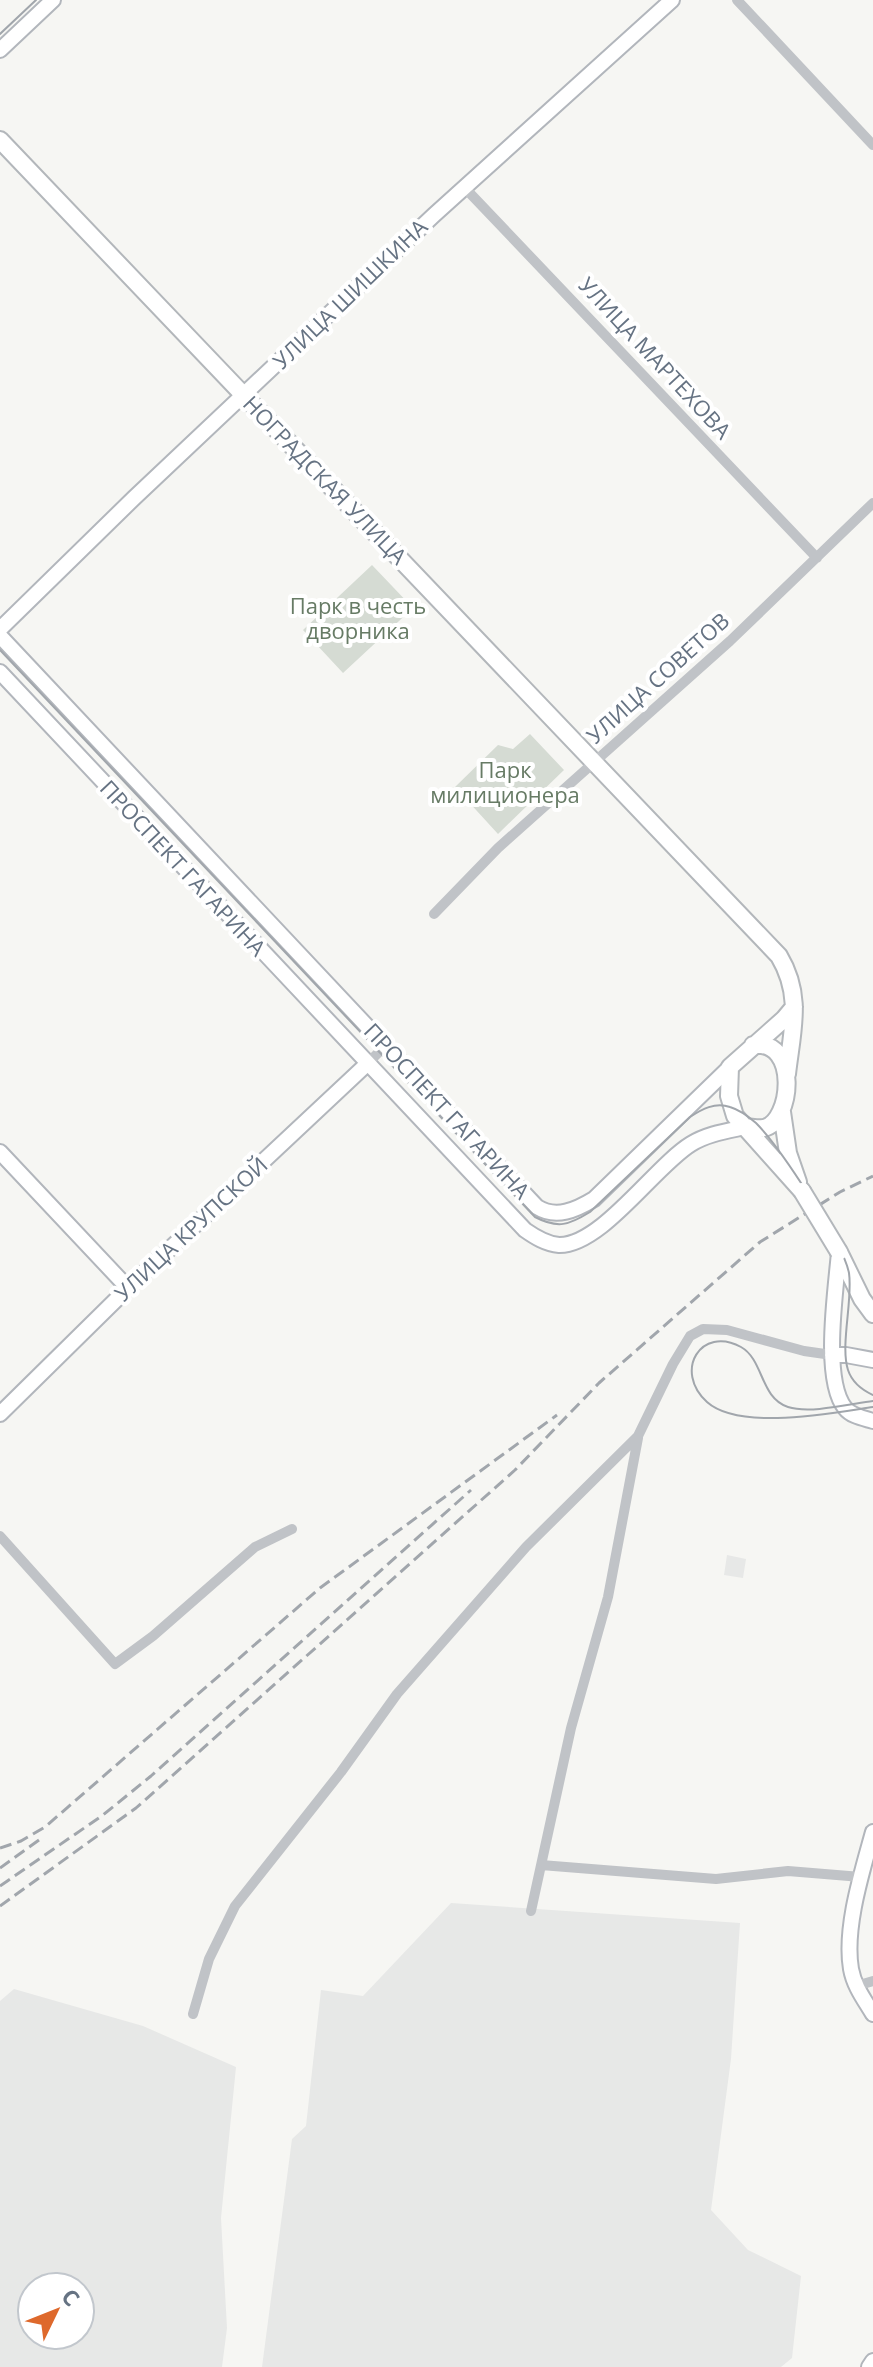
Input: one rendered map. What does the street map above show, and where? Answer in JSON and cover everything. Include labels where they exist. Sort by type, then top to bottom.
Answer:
[{"type":"main road","points":[[0,50],[53,0]]},
{"type":"main road","name":"УЛИЦА ШИШКИНА","points":[[0,629],[134,498],[464,187],[672,0]]},
{"type":"main road","name":"НОГРАДСКАЯ УЛИЦА","points":[[0,140],[779,956],[790,975],[795,1005]]},
{"type":"main road","name":"ПРОСПЕКТ ГАГАРИНА","points":[[0,636],[537,1207],[554,1213],[575,1210],[594,1199],[730,1067]]},
{"type":"main road","name":"ПРОСПЕКТ ГАГАРИНА","points":[[0,672],[367,1064],[525,1230],[538,1239],[556,1245],[582,1239],[605,1223],[675,1156],[693,1143],[713,1134],[745,1127]]},
{"type":"main road","points":[[795,1005],[784,1019],[730,1067],[728,1082],[732,1110],[802,1191],[873,1314]]},
{"type":"main road","points":[[795,1005],[782,1112],[788,1153],[802,1191]]},
{"type":"main road","points":[[753,1045],[763,1044],[776,1050],[787,1074]]},
{"type":"main road","name":"УЛИЦА КРУПСКОЙ","points":[[0,1414],[128,1288],[367,1064]]},
{"type":"main road","points":[[745,1127],[766,1127],[782,1112]]},
{"type":"main road","points":[[0,1152],[128,1288]]},
{"type":"main road","points":[[839,1252],[832,1355],[834,1379],[845,1408],[873,1421]]},
{"type":"main road","points":[[832,1355],[873,1360]]},
{"type":"main road","points":[[873,1832],[851,1933],[851,1967],[856,1986],[873,2014]]},
{"type":"main road","points":[[869,2367],[873,2361]]},
{"type":"street","points":[[737,0],[873,145]]},
{"type":"street","name":"УЛИЦА МАРТЕХОВА","points":[[464,187],[817,558]]},
{"type":"street","name":"УЛИЦА СОВЕТОВ","points":[[434,914],[498,848],[739,632],[873,503]]},
{"type":"street","name":"УЛИЦА КРУПСКОЙ","points":[[367,1064],[385,1046]]},
{"type":"street","points":[[531,1911],[571,1728],[608,1597],[638,1436],[684,1344],[690,1336],[703,1329],[727,1330],[804,1351],[832,1355]]},
{"type":"street","points":[[193,2014],[209,1959],[235,1906],[341,1772],[397,1694],[526,1547],[638,1436]]},
{"type":"street","points":[[0,1536],[115,1664],[153,1636],[255,1547],[292,1529]]},
{"type":"street","points":[[541,1865],[716,1879],[788,1871],[861,1877]]},
{"type":"street","points":[[856,1986],[873,1981]]},
{"type":"shaded area","points":[[727,1555],[746,1559],[743,1578],[724,1575]]},
{"type":"shaded area","points":[[451,1903],[740,1923],[731,2059],[711,2210],[748,2250],[801,2276],[792,2358],[781,2367],[262,2367],[292,2139],[306,2126],[321,1990],[363,1996]]},
{"type":"shaded area","points":[[14,1989],[143,2026],[236,2067],[221,2218],[227,2328],[222,2367],[0,2367],[0,2001]]},
{"type":"green space","name":"Парк в честь дворника","points":[[372,565],[413,608],[343,673],[303,630]]},
{"type":"green space","name":"Парк милиционера","points":[[530,734],[564,770],[498,834],[455,787],[498,745],[513,749]]},
{"type":"tram line","points":[[0,34],[36,0]]},
{"type":"tram line","points":[[0,650],[535,1217],[563,1224],[590,1212],[690,1117],[704,1109],[724,1106],[753,1120],[794,1172],[844,1259],[850,1284],[845,1348],[848,1370],[858,1385],[873,1395]]},
{"type":"tram line","points":[[873,1401],[818,1409],[788,1407],[772,1396],[748,1353],[727,1342],[714,1342],[704,1347],[692,1365],[697,1390],[707,1402],[722,1411],[741,1416],[787,1418],[873,1407]]},
{"type":"railway","points":[[0,1906],[136,1808],[515,1470],[599,1383],[760,1242],[840,1192],[873,1176]]},
{"type":"railway","points":[[0,1848],[21,1841],[45,1827],[320,1588],[557,1415]]},
{"type":"railway","points":[[0,1886],[103,1815],[151,1776],[471,1490]]},
{"type":"railway","points":[[0,1868],[39,1840]]}]
